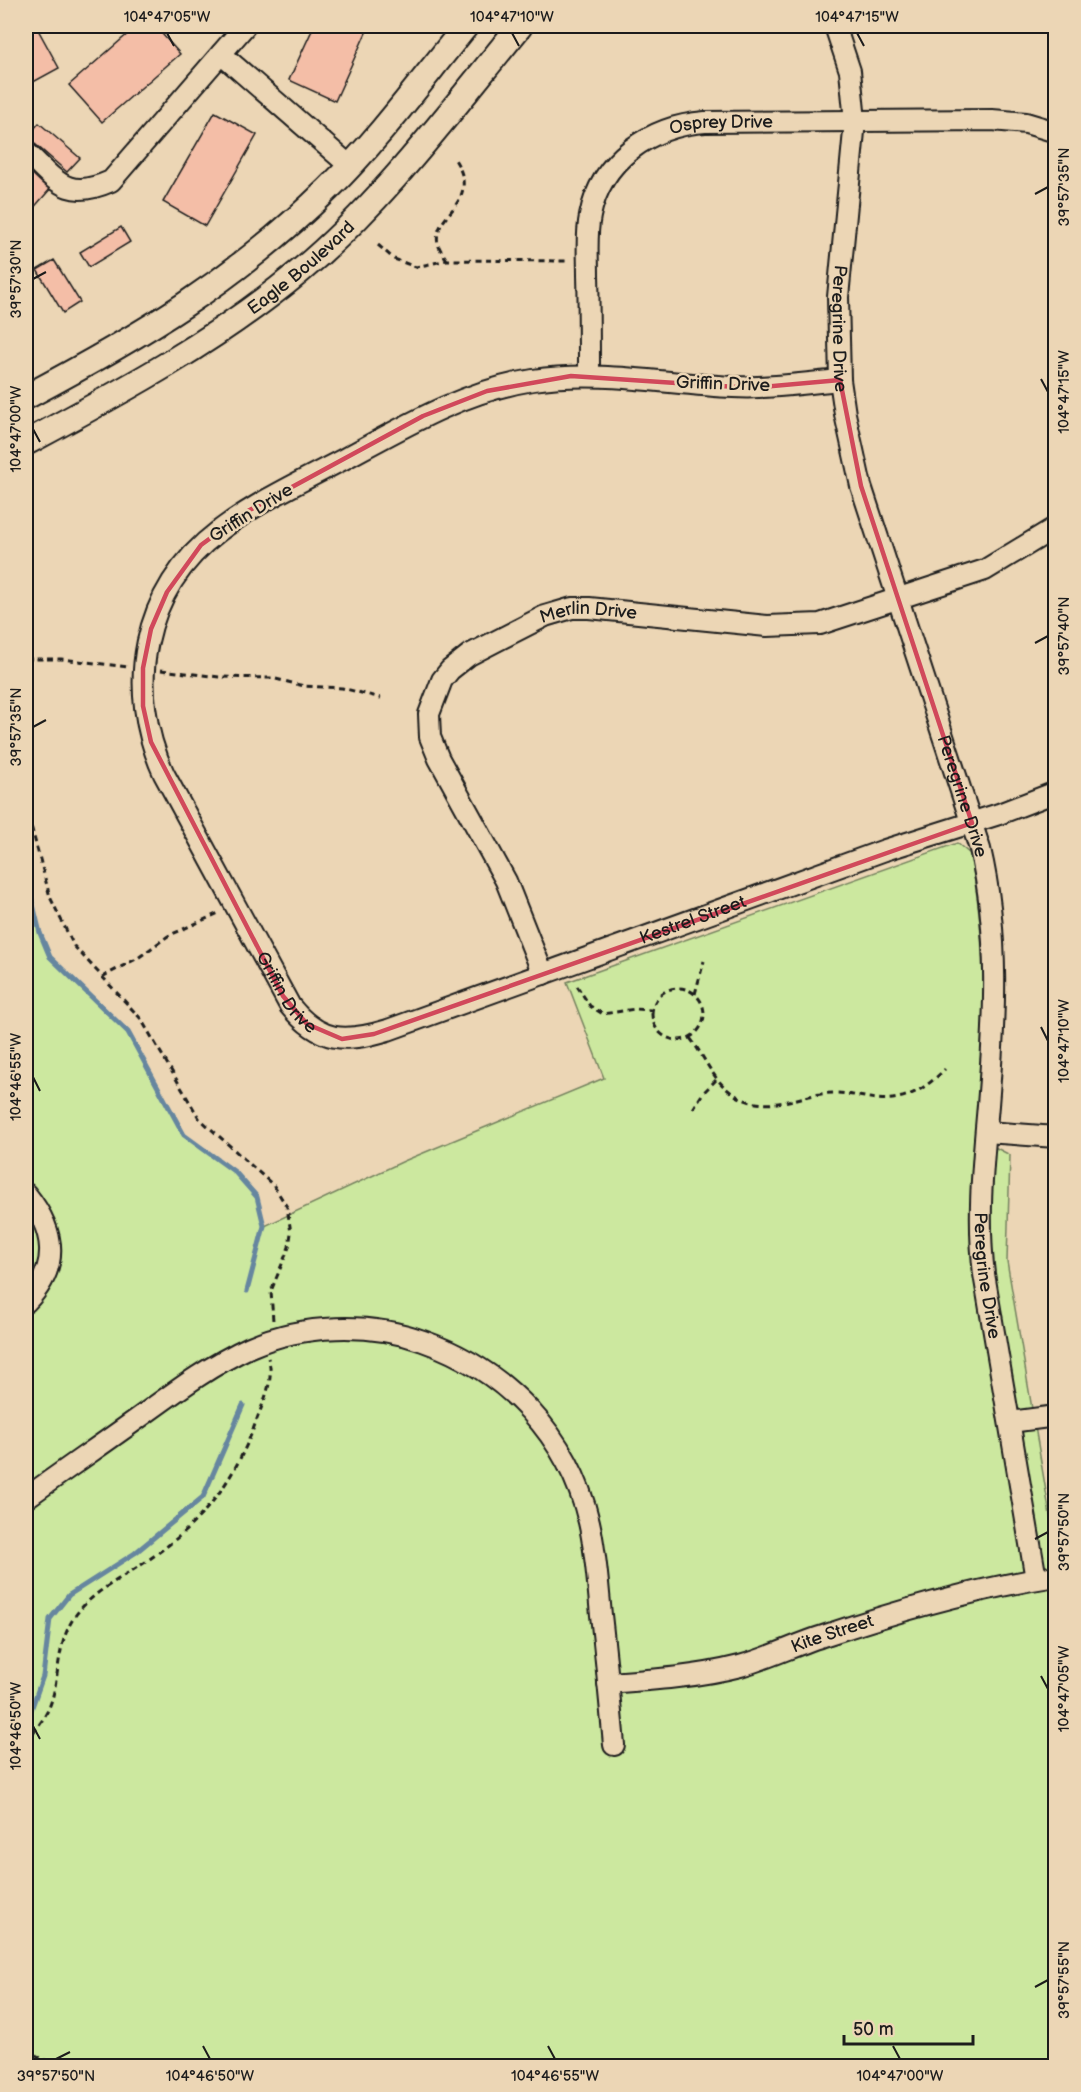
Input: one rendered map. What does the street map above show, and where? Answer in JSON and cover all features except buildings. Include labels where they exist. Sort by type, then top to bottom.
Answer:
[{"type":"street","points":[[26,152],[64,188],[97,187],[111,181],[245,26]]},
{"type":"street","points":[[26,396],[148,330],[199,297],[276,238],[350,166],[466,26]]},
{"type":"street","name":"Eagle Boulevard","points":[[26,443],[188,354],[245,314],[300,271],[354,221],[394,179],[520,26]]},
{"type":"street","name":"Peregrine Drive","points":[[835,26],[850,71],[855,121],[839,274],[840,380],[855,465],[972,823],[987,884],[995,958],[995,1008],[980,1212],[981,1252],[1010,1422],[1046,1578]]},
{"type":"street","points":[[221,54],[350,166]]},
{"type":"street","name":"Osprey Drive","points":[[589,376],[590,214],[608,174],[630,149],[657,132],[688,123],[1009,120],[1056,132]]},
{"type":"street","name":"Griffin Drive","points":[[329,1037],[307,1024],[283,996],[157,758],[146,726],[142,687],[147,648],[158,610],[167,592],[189,560],[217,532],[246,512],[423,416],[476,394],[530,380],[589,376],[751,388],[840,380]]},
{"type":"street","name":"Merlin Drive","points":[[543,974],[513,895],[439,759],[430,737],[429,714],[432,702],[450,670],[469,655],[528,623],[573,608],[603,608],[784,627],[828,622],[985,570],[1056,527]]},
{"type":"street","name":"Kestrel Street","points":[[329,1037],[342,1039],[374,1034],[885,850],[972,823],[1056,792]]},
{"type":"street","points":[[986,1132],[1056,1137]]},
{"type":"street","points":[[26,1194],[46,1224],[51,1240],[50,1258],[42,1279],[26,1302]]},
{"type":"street","points":[[26,1498],[189,1382],[252,1346],[317,1330],[362,1329],[410,1336],[475,1364],[510,1390],[540,1421],[566,1460],[582,1498],[593,1541],[614,1745]]},
{"type":"street","points":[[1010,1422],[1056,1416]]},
{"type":"street","name":"Kite Street","points":[[609,1683],[694,1676],[733,1668],[826,1635],[929,1603],[1046,1578]]},
{"type":"path","points":[[447,260],[440,249],[438,238],[441,226],[460,197],[464,182],[454,158]]},
{"type":"path","points":[[378,245],[394,259],[408,266],[423,267],[447,260],[574,261]]},
{"type":"path","points":[[26,659],[61,659],[130,667]]},
{"type":"path","points":[[158,670],[219,677],[272,678],[304,686],[342,688],[381,698]]},
{"type":"path","points":[[26,807],[57,915],[74,946],[129,1004],[147,1027],[199,1118],[274,1186],[287,1207],[291,1233],[289,1247],[271,1291],[274,1323]]},
{"type":"path","points":[[102,977],[138,958],[168,936],[222,911]]},
{"type":"path","points":[[695,994],[704,961]]},
{"type":"path","points":[[577,986],[590,1006],[603,1014],[635,1009],[651,1010]]},
{"type":"path","points":[[684,988],[695,994],[703,1006],[704,1015],[698,1032],[690,1038],[674,1041],[659,1033],[654,1027],[651,1010],[659,996],[666,990],[684,988]]},
{"type":"path","points":[[690,1038],[717,1080],[746,1101],[771,1106],[834,1093],[870,1099],[897,1098],[922,1088],[945,1070]]},
{"type":"path","points":[[693,1109],[703,1093],[717,1080]]},
{"type":"path","points":[[26,1742],[48,1711],[62,1644],[75,1616],[97,1595],[170,1545],[214,1503],[245,1451],[258,1417],[269,1384],[271,1368],[268,1357]]},
{"type":"path","points":[[26,2050],[56,2067]]},
{"type":"highlighted area","points":[[571,376],[751,388],[840,380],[861,486],[972,823],[374,1034],[342,1039],[307,1024],[283,996],[151,742],[143,706],[143,668],[151,629],[167,592],[201,545],[246,512],[423,416],[487,391]]},
{"type":"green space","points":[[957,843],[970,854],[980,926],[983,996],[975,1137],[1010,1155],[1007,1261],[1053,1533],[1055,1533],[1055,2066],[26,2066],[26,876],[40,933],[50,957],[128,1032],[184,1135],[235,1172],[257,1197],[265,1226],[404,1161],[604,1078],[567,982]]},
{"type":"waterway","points":[[26,876],[40,933],[50,957],[128,1032],[184,1135],[235,1172],[257,1197],[264,1226],[247,1291]]},
{"type":"waterway","points":[[26,1724],[43,1676],[50,1619],[69,1595],[135,1553],[203,1497],[243,1405]]},
{"type":"waterway","points":[[26,2062],[37,2066]]}]
